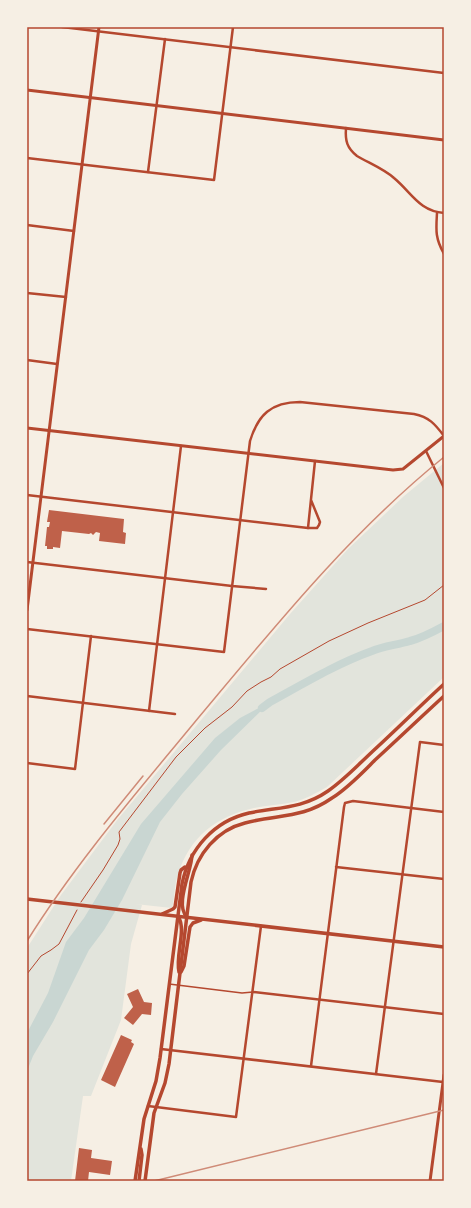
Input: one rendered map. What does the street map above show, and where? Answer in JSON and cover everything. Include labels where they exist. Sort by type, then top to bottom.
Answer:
[{"type":"main road","points":[[136,1181],[147,1106],[157,1077],[182,884],[186,866],[192,854],[210,832],[232,819],[249,813],[295,806],[314,799],[329,790],[349,774],[444,684]]},
{"type":"main road","points":[[145,1181],[152,1124],[156,1107],[165,1083],[191,882],[195,869],[205,850],[228,830],[243,823],[297,814],[325,803],[355,780],[444,696]]},
{"type":"main road","points":[[186,917],[183,913],[182,906],[192,854]]},
{"type":"main road","points":[[161,914],[174,908],[180,873],[186,866]]},
{"type":"main road","points":[[27,899],[444,947]]},
{"type":"main road","points":[[178,916],[181,921],[177,964],[179,975]]},
{"type":"main road","points":[[179,975],[184,966],[190,927],[193,923],[202,919]]},
{"type":"main road","points":[[139,1181],[142,1155],[140,1146]]},
{"type":"street","points":[[62,27],[444,73]]},
{"type":"street","points":[[27,610],[98,27]]},
{"type":"street","points":[[27,158],[214,180],[233,27]]},
{"type":"street","points":[[148,172],[164,39]]},
{"type":"street","points":[[27,90],[444,140]]},
{"type":"street","points":[[346,128],[346,141],[352,152],[394,178],[430,211],[444,213]]},
{"type":"street","points":[[437,213],[436,235],[438,244],[444,254]]},
{"type":"street","points":[[27,225],[74,231]]},
{"type":"street","points":[[27,292],[66,297]]},
{"type":"street","points":[[27,360],[57,364]]},
{"type":"street","points":[[27,428],[248,454],[393,470],[403,469],[444,436],[435,423],[423,416],[292,402],[272,408],[265,412],[258,420],[250,441],[248,454],[239,520],[224,652],[27,629]]},
{"type":"street","points":[[149,710],[181,446]]},
{"type":"street","points":[[426,451],[444,488]]},
{"type":"street","points":[[308,528],[315,461]]},
{"type":"street","points":[[27,495],[317,528],[320,522],[311,500]]},
{"type":"street","points":[[27,562],[266,589]]},
{"type":"street","points":[[27,763],[75,769],[91,636]]},
{"type":"street","points":[[27,696],[175,714]]},
{"type":"street","points":[[376,1074],[420,742],[444,745]]},
{"type":"street","points":[[311,1066],[345,803],[353,801],[444,812]]},
{"type":"street","points":[[336,867],[444,879]]},
{"type":"street","points":[[147,1106],[236,1116],[261,926]]},
{"type":"street","points":[[253,992],[444,1014]]},
{"type":"street","points":[[161,1049],[443,1082]]},
{"type":"street","points":[[430,1181],[444,1075]]},
{"type":"lane","points":[[169,984],[242,993],[253,992]]},
{"type":"path","points":[[80,903],[104,870],[118,845],[120,839],[119,832],[170,765],[190,744],[222,714],[232,707],[247,691],[271,677],[280,668],[324,644],[368,623],[425,600],[444,585]]},
{"type":"path","points":[[27,974],[41,956],[58,944],[78,907]]},
{"type":"shaded area","points":[[444,463],[444,677],[327,787],[307,798],[294,802],[259,807],[228,816],[206,830],[189,850],[183,862],[177,879],[172,908],[135,904],[142,905],[131,944],[121,1020],[91,1096],[83,1096],[71,1181],[27,1181],[27,948],[61,895],[118,819],[290,614],[348,549],[404,496]]},
{"type":"shaded area","points":[[270,702],[221,750],[182,794],[160,822],[122,900],[104,930],[89,950],[53,1022],[33,1056],[27,1071],[27,1033],[48,993],[66,942],[84,918],[141,824],[215,738],[240,718]]},
{"type":"building","points":[[49,510],[124,519],[123,532],[126,533],[125,544],[99,541],[100,533],[96,532],[93,535],[91,533],[62,531],[60,548],[53,547],[53,549],[47,549],[47,546],[45,546],[47,527],[49,527],[50,522],[47,522]]},
{"type":"building","points":[[138,989],[144,1002],[152,1003],[151,1015],[142,1014],[133,1025],[124,1018],[133,1007],[127,994]]},
{"type":"building","points":[[121,1035],[132,1040],[131,1042],[134,1044],[115,1087],[101,1080]]},
{"type":"building","points":[[79,1148],[92,1150],[91,1158],[112,1161],[110,1175],[89,1172],[88,1181],[75,1181]]},
{"type":"waterway","points":[[262,708],[295,688],[359,656],[377,649],[419,638],[444,626]]},
{"type":"railway","points":[[27,941],[46,911],[109,826],[286,614],[345,548],[410,486],[444,457]]},
{"type":"railway","points":[[104,824],[143,776]]},
{"type":"railway","points":[[154,1181],[444,1110]]}]
